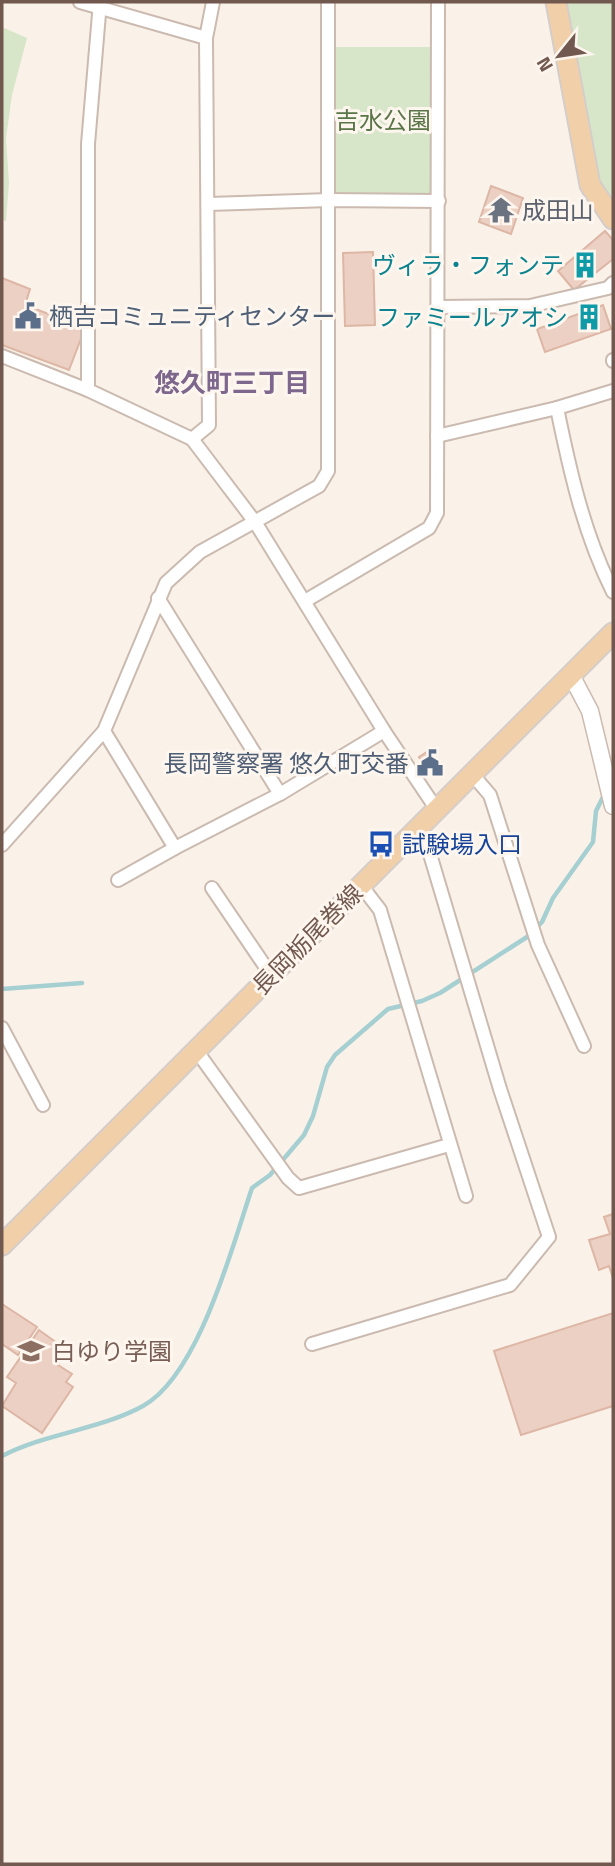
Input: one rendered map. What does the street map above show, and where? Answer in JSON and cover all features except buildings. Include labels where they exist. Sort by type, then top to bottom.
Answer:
[{"type":"main road","points":[[556,2],[590,184],[613,219]]},
{"type":"main road","name":"長岡栃尾巻線","points":[[2,1245],[613,633]]},
{"type":"street","points":[[80,2],[99,5],[206,38]]},
{"type":"street","points":[[192,439],[208,425],[206,38],[213,2]]},
{"type":"street","points":[[2,845],[104,731],[166,583],[184,564],[319,486],[328,471],[328,2]]},
{"type":"street","points":[[305,601],[429,528],[437,513],[438,2]]},
{"type":"street","points":[[89,390],[88,144],[99,5]]},
{"type":"street","points":[[208,204],[329,200],[439,201]]},
{"type":"street","points":[[436,307],[530,306],[608,288],[613,283]]},
{"type":"street","points":[[2,356],[89,390],[192,439],[255,522],[384,731],[437,810]]},
{"type":"street","points":[[437,436],[557,408],[613,391]]},
{"type":"street","points":[[557,408],[592,551],[613,593]]},
{"type":"street","points":[[158,598],[280,794]]},
{"type":"street","points":[[571,675],[590,711],[613,806]]},
{"type":"street","points":[[104,731],[175,848]]},
{"type":"street","points":[[118,880],[280,794],[384,731]]},
{"type":"street","points":[[472,774],[490,795],[538,945],[584,1046]]},
{"type":"street","points":[[313,1344],[510,1285],[550,1237],[500,1089],[421,824]]},
{"type":"street","points":[[360,884],[380,910],[466,1196]]},
{"type":"street","points":[[212,888],[271,975]]},
{"type":"street","points":[[2,1028],[43,1105]]},
{"type":"street","points":[[196,1050],[288,1178],[299,1188],[449,1145]]},
{"type":"green space","points":[[567,2],[613,2],[613,207],[598,175]]},
{"type":"green space","points":[[2,27],[27,38],[12,95],[6,138],[9,183],[6,221],[2,220]]},
{"type":"green space","name":"吉水公園","points":[[334,47],[431,47],[432,194],[335,194]]},
{"type":"waterway","points":[[2,1456],[36,1442],[109,1421],[143,1406],[163,1390],[181,1367],[211,1308],[252,1188],[270,1175],[304,1135],[313,1116],[327,1067],[335,1055],[388,1009],[422,1001],[440,993],[527,937],[542,922],[553,898],[593,842],[596,811],[605,793]]},
{"type":"waterway","points":[[2,989],[82,983]]},
{"type":"place","name":"成田山","points":[[501,210]]},
{"type":"place","name":"ヴィラ・フォンテ","points":[[585,265]]},
{"type":"place","name":"栖吉コミュニティセンター","points":[[28,316]]},
{"type":"place","name":"ファミールアオシ","points":[[589,317]]},
{"type":"place","name":"長岡警察署 悠久町交番","points":[[430,763]]},
{"type":"place","name":"試験場入口","points":[[381,844]]},
{"type":"place","name":"白ゆり学園","points":[[31,1351]]},
{"type":"district","name":"悠久町三丁目","points":[[232,382]]}]
